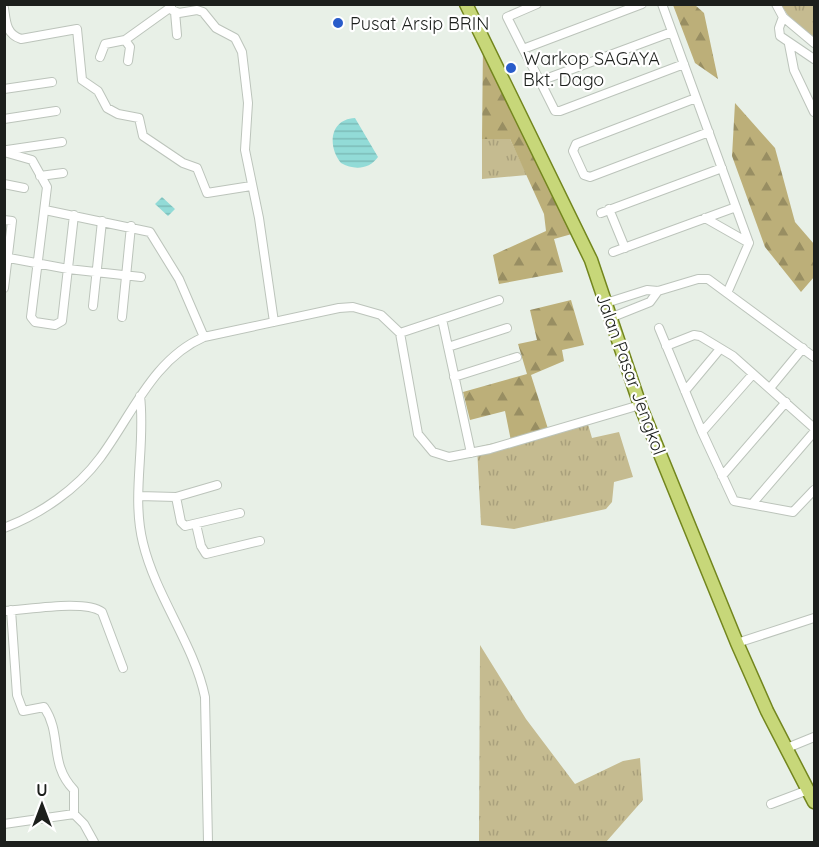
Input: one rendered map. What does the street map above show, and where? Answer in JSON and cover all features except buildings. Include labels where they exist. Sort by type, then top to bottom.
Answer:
[{"type":"main road","name":"Jalan Pasar Jengkol","points":[[466,4],[591,260],[640,405],[737,642],[767,711],[814,802]]},
{"type":"street","points":[[537,4],[507,17],[555,111],[684,64]]},
{"type":"street","points":[[523,49],[642,4]]},
{"type":"street","points":[[662,4],[750,243],[728,291]]},
{"type":"street","points":[[776,4],[783,16],[814,43]]},
{"type":"street","points":[[4,8],[7,27],[13,36],[21,39],[77,29],[82,80],[98,91],[107,108],[118,114],[139,118],[142,136],[183,163],[197,168],[207,193],[251,186]]},
{"type":"street","points":[[172,8],[177,35]]},
{"type":"street","points":[[100,57],[105,44],[125,40],[172,8],[200,10],[216,28],[231,35],[238,43],[247,88],[245,150],[259,218],[274,322]]},
{"type":"street","points":[[783,16],[778,33],[789,44],[814,58]]},
{"type":"street","points":[[540,81],[672,32]]},
{"type":"street","points":[[125,40],[130,47],[128,61]]},
{"type":"street","points":[[789,44],[794,70],[814,112]]},
{"type":"street","points":[[4,89],[52,82]]},
{"type":"street","points":[[696,98],[576,144],[573,151],[584,175],[590,177],[709,132]]},
{"type":"street","points":[[4,119],[56,111]]},
{"type":"street","points":[[4,151],[62,142]]},
{"type":"street","points":[[4,151],[32,160],[46,187],[32,317],[35,322],[55,324],[62,321],[74,215]]},
{"type":"street","points":[[601,213],[722,168]]},
{"type":"street","points":[[40,176],[63,173]]},
{"type":"street","points":[[4,184],[24,188]]},
{"type":"street","points":[[613,252],[736,207]]},
{"type":"street","points":[[45,210],[131,226],[150,232],[158,240],[180,279],[204,337]]},
{"type":"street","points":[[609,210],[625,248]]},
{"type":"street","points":[[705,218],[750,243]]},
{"type":"street","points":[[4,220],[12,221],[5,286]]},
{"type":"street","points":[[93,306],[102,221]]},
{"type":"street","points":[[122,317],[131,226]]},
{"type":"street","points":[[7,254],[38,265],[141,277]]},
{"type":"street","points":[[606,303],[703,278],[728,291],[814,357]]},
{"type":"street","points":[[610,318],[650,302],[658,291]]},
{"type":"street","points":[[400,333],[499,300]]},
{"type":"street","points":[[4,528],[35,514],[81,478],[102,456],[140,396],[176,353],[204,337],[274,322],[353,307],[381,315],[400,333],[416,428],[422,441],[441,456],[471,453],[640,405]]},
{"type":"street","points":[[442,319],[471,453]]},
{"type":"street","points":[[448,347],[507,328]]},
{"type":"street","points":[[659,328],[702,432],[734,501],[793,512],[814,490]]},
{"type":"street","points":[[666,346],[694,335],[700,336],[770,388],[814,430],[752,504]]},
{"type":"street","points":[[770,388],[803,348]]},
{"type":"street","points":[[685,391],[720,349]]},
{"type":"street","points":[[454,377],[518,357]]},
{"type":"street","points":[[702,432],[753,374]]},
{"type":"street","points":[[140,396],[143,435],[139,496],[143,545],[174,623],[201,678],[205,697],[208,843]]},
{"type":"street","points":[[722,476],[786,402]]},
{"type":"street","points":[[139,496],[176,497],[217,485]]},
{"type":"street","points":[[176,497],[182,524],[196,524],[240,513]]},
{"type":"street","points":[[196,524],[201,546],[206,554],[260,541]]},
{"type":"street","points":[[94,843],[84,824],[74,814],[74,790],[62,777],[55,746],[54,722],[44,707],[23,711],[17,695],[8,610],[83,606],[97,608],[102,612],[123,668]]},
{"type":"street","points":[[737,642],[814,618]]},
{"type":"street","points":[[787,747],[814,736]]},
{"type":"street","points":[[771,804],[808,789]]},
{"type":"street","points":[[4,824],[74,814]]},
{"type":"green space","points":[[673,5],[695,5],[704,13],[718,79],[695,63]]},
{"type":"green space","points":[[781,5],[814,5],[814,37],[794,24]]},
{"type":"green space","points":[[483,42],[579,232],[554,239],[563,272],[499,284],[493,255],[546,231],[544,214],[510,139],[482,139]]},
{"type":"green space","points":[[735,103],[775,148],[795,222],[814,244],[814,277],[801,292],[765,247],[732,156]]},
{"type":"green space","points":[[482,139],[510,139],[527,175],[482,179]]},
{"type":"green space","points":[[571,300],[584,345],[562,350],[564,361],[531,375],[549,432],[511,441],[505,411],[470,420],[463,392],[527,374],[518,344],[537,340],[530,310]]},
{"type":"green space","points":[[587,421],[592,438],[619,432],[633,477],[614,482],[612,502],[606,509],[514,529],[481,525],[477,447]]},
{"type":"green space","points":[[480,645],[526,719],[575,784],[623,761],[640,758],[643,800],[606,842],[479,842]]},
{"type":"water","points":[[355,118],[378,157],[361,168],[341,163],[333,142],[333,134],[340,123]]},
{"type":"water","points":[[162,197],[175,209],[168,216],[155,204]]},
{"type":"place","name":"Pusat Arsip BRIN","points":[[338,23]]},
{"type":"place","name":"Warkop SAGAYA Bkt. Dago","points":[[511,68]]}]
